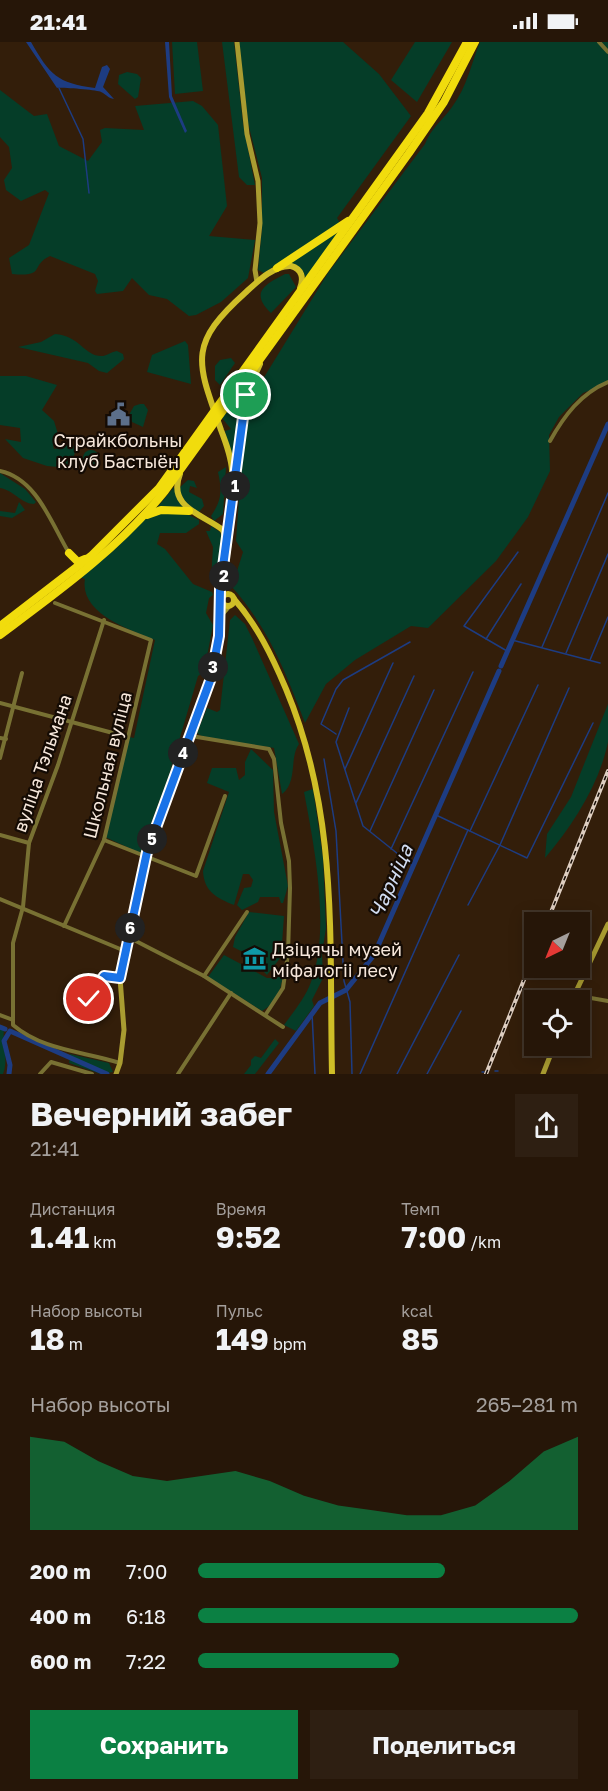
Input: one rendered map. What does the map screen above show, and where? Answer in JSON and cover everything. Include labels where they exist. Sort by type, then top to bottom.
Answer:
[{"type":"highway","points":[[0,626],[91,556],[159,488],[435,103],[467,42]]},
{"type":"highway","points":[[0,635],[99,560],[143,517],[270,346],[444,102],[475,42]]},
{"type":"highway","points":[[277,268],[358,212]]},
{"type":"highway","points":[[143,517],[161,510],[189,510]]},
{"type":"highway","points":[[69,553],[78,562],[91,556]]},
{"type":"highway","points":[[65,576],[72,568],[69,553]]},
{"type":"main road","points":[[237,42],[247,134],[258,181],[260,223],[256,261],[257,282]]},
{"type":"main road","points":[[233,493],[232,464],[209,396],[201,361],[203,343],[219,318],[257,282],[277,268],[291,266],[302,274],[303,282],[294,300]]},
{"type":"main road","points":[[221,526],[230,515],[246,395],[270,346]]},
{"type":"main road","points":[[116,1074],[120,1064],[124,1030],[120,978],[146,858],[211,678],[221,615],[220,589],[224,575],[227,544],[221,526],[189,510],[176,494],[177,481],[182,467]]},
{"type":"main road","points":[[224,575],[231,601]]},
{"type":"main road","points":[[222,600],[231,601],[247,614],[282,678],[311,761],[327,851],[332,1074]]},
{"type":"main road","points":[[222,600],[231,601]]},
{"type":"main road","points":[[221,615],[231,601]]},
{"type":"main road","points":[[577,990],[607,928]]},
{"type":"main road","points":[[543,1074],[550,1056]]},
{"type":"street","points":[[599,42],[608,52]]},
{"type":"street","points":[[550,441],[561,420],[584,396],[608,382]]},
{"type":"street","points":[[0,471],[13,474],[35,494],[69,553]]},
{"type":"street","points":[[54,603],[104,620]]},
{"type":"street","name":"Школьная вуліца","points":[[64,926],[104,840],[151,640],[104,620]]},
{"type":"street","name":"вуліца Тэльмана","points":[[13,1022],[13,943],[23,908],[29,843],[72,721],[104,620]]},
{"type":"street","points":[[0,758],[15,708],[22,672]]},
{"type":"street","points":[[0,703],[128,737]]},
{"type":"street","points":[[190,736],[269,749],[274,759],[280,823],[289,861],[288,954],[284,988],[266,1014]]},
{"type":"street","points":[[0,738],[6,739]]},
{"type":"street","points":[[104,840],[196,876],[225,796]]},
{"type":"street","points":[[0,835],[29,843]]},
{"type":"street","points":[[0,899],[126,951]]},
{"type":"street","points":[[204,976],[247,912]]},
{"type":"street","points":[[129,937],[204,976],[283,1027]]},
{"type":"street","points":[[82,1010],[104,976],[120,978]]},
{"type":"street","points":[[178,1074],[231,993]]},
{"type":"street","points":[[590,999],[608,1000]]},
{"type":"street","points":[[0,1015],[67,1052],[93,1054],[120,1064]]},
{"type":"street","points":[[40,1074],[51,1062],[92,1074]]},
{"type":"green space","points":[[172,42],[197,42],[203,91],[175,94]]},
{"type":"green space","points":[[222,42],[234,42],[243,123],[255,185],[247,185],[239,177]]},
{"type":"green space","points":[[239,42],[343,42],[379,74],[411,116],[337,218],[340,223],[264,273],[258,270],[262,228],[262,178],[248,123]]},
{"type":"green space","points":[[415,42],[452,42],[417,102],[391,80]]},
{"type":"green space","points":[[480,42],[608,42],[608,383],[583,393],[559,417],[549,435],[550,471],[528,517],[496,561],[428,628],[411,626],[355,660],[326,684],[305,723],[275,651],[256,619],[232,587],[243,552],[236,541],[244,429],[263,379],[328,273],[457,99]]},
{"type":"green space","points":[[127,72],[137,74],[141,78],[138,97],[135,99],[118,84],[119,75]]},
{"type":"green space","points":[[0,90],[34,116],[47,114],[59,146],[88,161],[102,142],[100,130],[105,128],[144,130],[135,106],[193,101],[202,106],[218,125],[227,206],[209,236],[255,240],[248,278],[221,302],[196,315],[189,316],[167,299],[149,295],[132,278],[123,291],[97,294],[95,291],[98,281],[95,274],[50,256],[30,274],[12,274],[9,258],[29,245],[49,193],[45,190],[21,201],[6,190],[4,180],[12,168],[9,147],[0,137]]},
{"type":"green space","points":[[340,231],[306,279],[302,270],[286,264]]},
{"type":"green space","points":[[289,274],[296,287],[271,313],[261,299],[261,294],[266,285]]},
{"type":"green space","points":[[55,334],[71,338],[91,353],[103,356],[117,351],[123,354],[124,359],[107,373],[99,371],[88,363],[18,347],[41,342]]},
{"type":"green space","points":[[185,341],[188,345],[191,384],[147,372],[152,355]]},
{"type":"green space","points":[[231,358],[235,363],[220,385],[215,380],[215,366],[220,360]]},
{"type":"green space","points":[[0,376],[26,376],[57,385],[42,410],[54,421],[58,434],[53,445],[54,449],[72,444],[76,449],[70,468],[47,466],[23,458],[5,439],[21,442],[20,428],[0,425]]},
{"type":"green space","points":[[249,381],[235,472],[225,431],[231,429],[222,418]]},
{"type":"green space","points":[[144,404],[148,410],[143,427],[132,422],[129,415],[134,406]]},
{"type":"green space","points":[[88,450],[94,450],[99,458],[97,464],[88,466],[83,461],[83,455]]},
{"type":"green space","points":[[226,467],[223,514],[214,521],[211,516],[220,495],[218,472]]},
{"type":"green space","points":[[0,473],[25,489],[36,502],[34,504],[25,502],[0,488]]},
{"type":"green space","points":[[188,480],[194,481],[197,488],[190,486],[189,492],[202,499],[204,506],[199,512],[187,505],[178,489]]},
{"type":"green space","points":[[174,487],[177,498],[185,508],[172,507],[155,510]]},
{"type":"green space","points":[[19,502],[25,510],[12,518],[0,516],[0,511],[15,513]]},
{"type":"green space","points":[[158,512],[187,514],[199,520],[199,524],[186,533],[160,533],[157,544],[165,549],[193,584],[212,592],[206,613],[213,625],[204,672],[198,676],[169,775],[140,853],[105,837],[129,737],[134,738],[155,640],[120,625],[98,611],[85,591],[85,579],[80,577],[113,551],[147,517]]},
{"type":"green space","points":[[211,526],[220,532],[222,538],[218,582],[215,584],[211,581],[213,547],[206,531],[210,531]]},
{"type":"green space","points":[[235,615],[245,624],[252,638],[299,744],[294,756],[290,783],[282,794],[274,748],[222,742],[197,733],[207,708],[217,712],[220,710],[230,620]]},
{"type":"green space","points":[[608,704],[608,742],[598,774],[584,804],[545,858],[547,834],[571,797]]},
{"type":"green space","points":[[251,749],[273,770],[274,812],[288,886],[283,903],[279,897],[260,897],[258,902],[242,910],[237,905],[244,888],[251,887],[253,880],[249,874],[243,874],[234,905],[212,893],[204,878],[203,871],[229,792],[207,783],[212,768],[236,768],[239,780],[245,775],[245,762]]},
{"type":"green space","points":[[313,789],[323,857],[326,928],[322,953],[323,978],[312,1000],[314,1006],[296,1031],[284,1025],[311,982],[320,938],[319,887],[304,792]]},
{"type":"green space","points":[[249,912],[284,916],[281,957],[267,975],[264,972],[264,963],[233,947],[235,937]]},
{"type":"green space","points":[[224,955],[267,978],[277,978],[285,964],[279,991],[268,1007],[262,1011],[208,977]]},
{"type":"green space","points":[[0,1027],[4,1028],[5,1069],[3,1074],[0,1074]]},
{"type":"green space","points":[[275,1039],[279,1043],[255,1074],[244,1074],[251,1065],[251,1060],[255,1056],[261,1058]]},
{"type":"green space","points":[[70,1054],[109,1063],[113,1072],[101,1074],[69,1063]]},
{"type":"water","points":[[26,42],[31,42],[56,76],[82,86],[95,88],[102,67],[107,65],[110,69],[103,87],[114,99],[98,91],[57,88]]},
{"type":"water","points":[[165,42],[169,42],[172,96],[187,131],[185,133],[169,97]]},
{"type":"waterway","points":[[59,88],[83,139],[89,193]]},
{"type":"waterway","name":"Чарніца","points":[[501,666],[608,424]]},
{"type":"waterway","points":[[542,647],[608,493]]},
{"type":"waterway","points":[[507,651],[464,626],[518,552]]},
{"type":"waterway","points":[[566,653],[608,554]]},
{"type":"waterway","points":[[486,639],[521,584]]},
{"type":"waterway","points":[[590,660],[608,617]]},
{"type":"waterway","points":[[512,640],[600,663]]},
{"type":"waterway","points":[[336,734],[321,724],[336,689],[343,680],[410,642]]},
{"type":"waterway","points":[[345,769],[393,663]]},
{"type":"waterway","name":"Чарніца","points":[[268,1074],[320,1003],[346,990],[374,955],[499,671]]},
{"type":"waterway","points":[[391,849],[473,672]]},
{"type":"waterway","points":[[356,803],[414,676]]},
{"type":"waterway","points":[[470,831],[538,685]]},
{"type":"waterway","points":[[468,905],[500,845],[569,688]]},
{"type":"waterway","points":[[370,831],[434,690]]},
{"type":"waterway","points":[[349,708],[336,742],[363,826],[413,866]]},
{"type":"waterway","points":[[436,815],[527,858],[593,723]]},
{"type":"waterway","points":[[324,759],[336,831],[344,981],[350,1002],[352,1074]]},
{"type":"waterway","points":[[360,1074],[468,830]]},
{"type":"waterway","points":[[397,1074],[459,955]]},
{"type":"waterway","points":[[427,1074],[461,1011]]},
{"type":"waterway","points":[[312,1013],[315,1074]]},
{"type":"waterway","points":[[0,1027],[5,1029]]},
{"type":"waterway","name":"Чарніца","points":[[9,1074],[10,1065],[4,1041],[10,1031],[107,1074]]},
{"type":"railway","points":[[551,912],[608,771]]},
{"type":"railway","points":[[486,1074],[525,978]]},
{"type":"place","name":"Страйкбольны клуб Бастыён","points":[[118,414]]},
{"type":"place","name":"Дзіцячы музей міфалогіі лесу","points":[[254,959]]},
{"type":"route","points":[[89,999],[104,976],[120,978],[147,852],[211,678],[219,636],[222,597],[220,589],[224,575],[233,493],[237,478],[246,395]]}]
